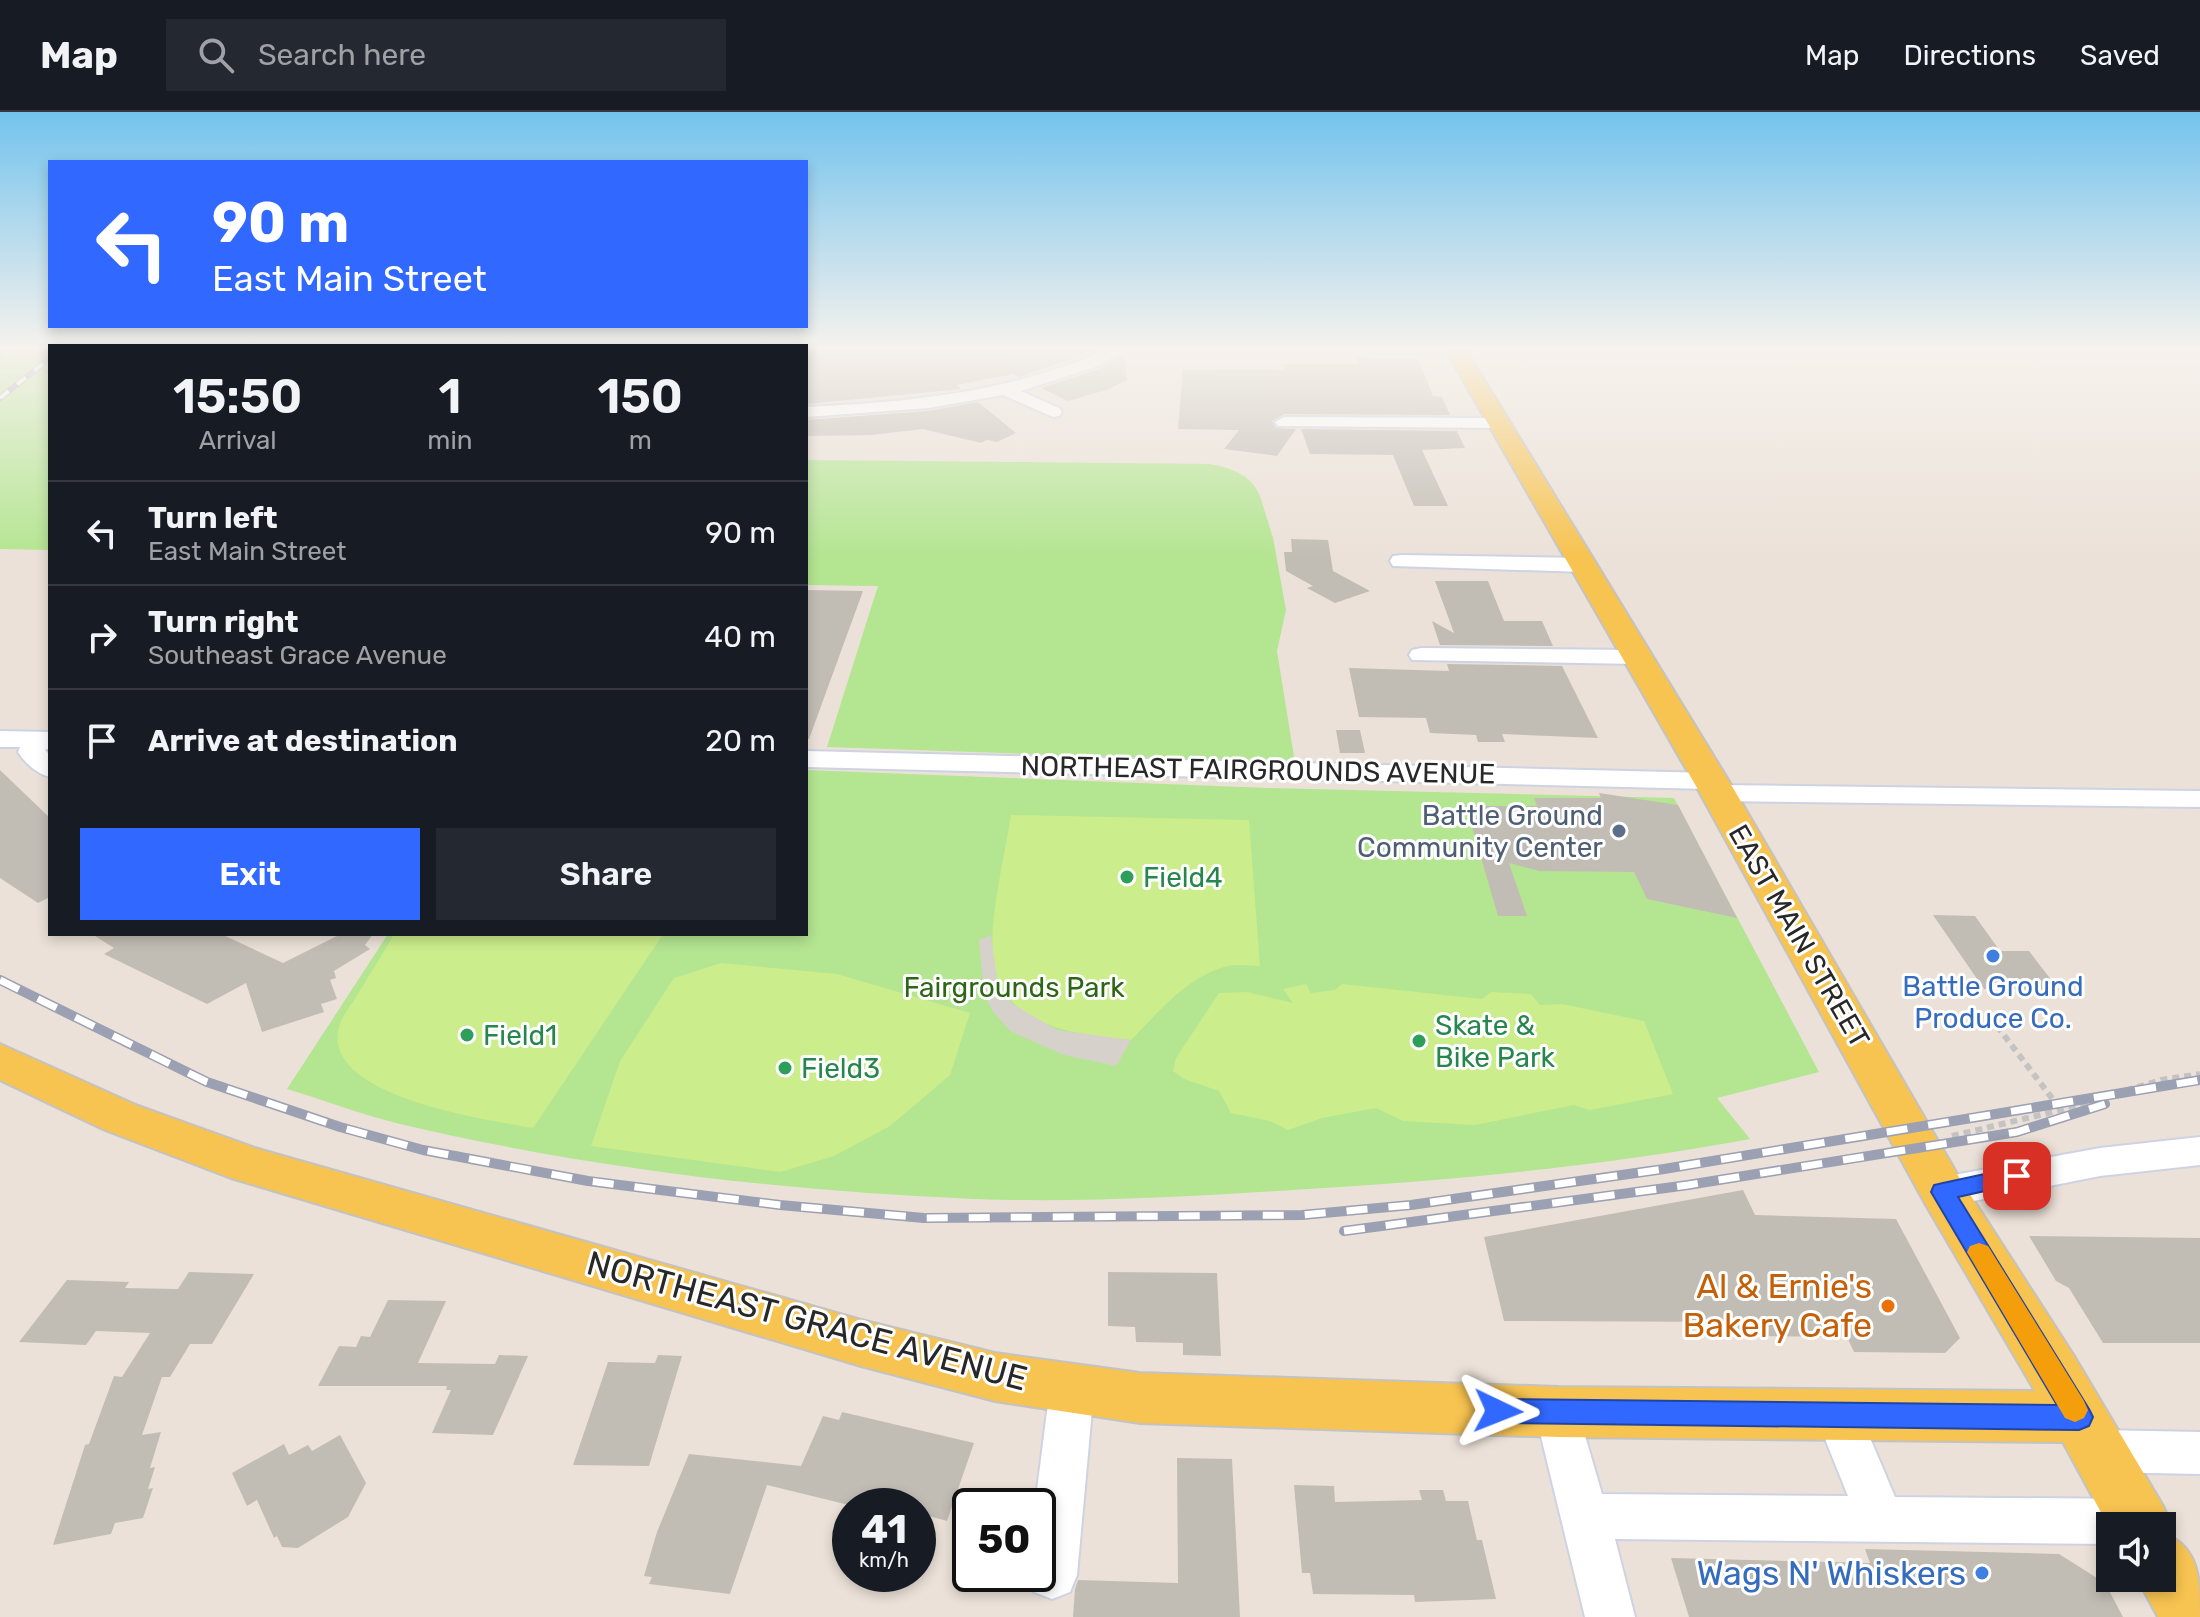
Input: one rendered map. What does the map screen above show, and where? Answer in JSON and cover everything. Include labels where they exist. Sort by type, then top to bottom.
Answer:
[{"type":"main road","name":"EAST MAIN STREET","points":[[1496,417],[1714,787],[1943,1192],[2133,1512]]},
{"type":"main road","name":"NORTHEAST GRACE AVENUE","points":[[0,1060],[51,1088],[150,1130],[248,1165],[861,1343],[995,1377],[1155,1399],[1558,1412],[1838,1414],[2088,1434]]},
{"type":"main road","name":"EAST MAIN STREET","points":[[2176,1587],[2193,1617]]},
{"type":"street","points":[[1284,422],[1499,423]]},
{"type":"street","points":[[1401,561],[1584,565]]},
{"type":"street","points":[[1421,655],[1637,657]]},
{"type":"street","points":[[0,739],[43,740]]},
{"type":"street","points":[[43,740],[31,752],[48,767]]},
{"type":"street","name":"NORTHEAST FAIRGROUNDS AVENUE","points":[[808,759],[2200,799]]},
{"type":"street","points":[[1943,1192],[2100,1162],[2200,1151]]},
{"type":"street","points":[[1056,1538],[1072,1388]]},
{"type":"street","points":[[1558,1412],[1610,1617]]},
{"type":"street","points":[[1838,1414],[1880,1517]]},
{"type":"street","points":[[2088,1434],[2200,1453]]},
{"type":"street","points":[[1585,1516],[1880,1517],[2096,1533]]},
{"type":"path","points":[[1997,1026],[2061,1110]]},
{"type":"path","points":[[1947,1137],[2061,1110],[2161,1080],[2200,1074]]},
{"type":"green space","points":[[0,417],[48,417],[48,550],[0,549]]},
{"type":"green space","points":[[808,460],[1209,464],[1239,473],[1256,488],[1273,538],[1286,610],[1277,651],[1295,763],[827,747],[878,586],[808,585]]},
{"type":"green space","name":"Fairgrounds Park","points":[[808,770],[1268,788],[1674,798],[1819,1072],[1717,1098],[1750,1139],[1695,1149],[1530,1171],[1419,1181],[1183,1196],[1057,1200],[974,1199],[829,1190],[613,1165],[400,1124],[287,1089],[387,936],[808,936]]},
{"type":"green space","name":"Field4","points":[[1011,815],[1249,820],[1260,966],[1229,966],[1201,977],[1175,996],[1131,1040],[1074,1032],[1035,1018],[1010,999],[996,974],[992,943],[995,906]]},
{"type":"green space","name":"Field1","points":[[393,936],[662,936],[533,1128],[446,1111],[411,1100],[379,1087],[354,1070],[339,1049],[340,1024]]},
{"type":"green space","name":"Field3","points":[[721,963],[837,974],[970,1013],[950,1075],[890,1126],[834,1156],[780,1172],[591,1146],[620,1061],[674,978]]},
{"type":"green space","name":"Skate & Bike Park","points":[[1306,984],[1311,993],[1335,990],[1342,984],[1482,999],[1491,992],[1531,994],[1540,1005],[1562,1004],[1644,1021],[1673,1094],[1590,1110],[1574,1105],[1475,1125],[1403,1121],[1376,1108],[1322,1118],[1288,1130],[1270,1121],[1231,1113],[1219,1091],[1184,1079],[1173,1071],[1176,1058],[1219,993],[1247,992],[1293,1003],[1283,989]]},
{"type":"shaded area","points":[[991,935],[997,979],[1011,1003],[1057,1030],[1131,1040],[1116,1066],[1064,1055],[1010,1031],[984,995],[979,940]]},
{"type":"building","points":[[997,417],[1016,433],[997,442],[987,440],[981,443],[923,429],[871,435],[808,436],[808,420]]},
{"type":"building","points":[[1179,417],[1278,417],[1272,421],[1276,428],[1296,429],[1277,456],[1224,449],[1239,430],[1178,429]]},
{"type":"building","points":[[1301,429],[1457,431],[1465,448],[1422,450],[1448,506],[1414,506],[1393,455],[1310,454]]},
{"type":"building","points":[[1291,539],[1328,540],[1333,571],[1370,591],[1335,603],[1307,588],[1313,586],[1286,571],[1284,552],[1292,552]]},
{"type":"building","points":[[1435,581],[1488,581],[1504,621],[1542,621],[1553,646],[1440,645],[1432,621],[1454,633]]},
{"type":"building","points":[[808,590],[863,591],[809,739]]},
{"type":"building","points":[[1447,664],[1562,666],[1598,738],[1502,734],[1505,742],[1478,742],[1476,735],[1430,733],[1426,718],[1359,717],[1349,668],[1449,671]]},
{"type":"building","points":[[1336,730],[1360,730],[1365,753],[1340,753]]},
{"type":"building","points":[[0,770],[48,816],[48,898],[38,903],[0,878]]},
{"type":"building","name":"Battle Ground Community Center","points":[[1599,793],[1678,805],[1737,918],[1647,899],[1634,872],[1539,871],[1509,863],[1527,916],[1498,916],[1466,806],[1537,806],[1534,798],[1601,798]]},
{"type":"building","name":"Battle Ground Produce Co.","points":[[1933,915],[1975,916],[2000,951],[2029,951],[2059,990],[1984,989]]},
{"type":"building","points":[[95,936],[225,936],[283,963],[337,936],[372,936],[365,945],[370,949],[334,971],[336,978],[330,980],[337,999],[321,1004],[324,1012],[262,1032],[246,983],[207,1004],[104,954],[114,948]]},
{"type":"building","points":[[1743,1190],[1755,1215],[1896,1219],[1960,1338],[1945,1353],[1854,1352],[1847,1337],[1741,1336],[1736,1322],[1504,1321],[1484,1237]]},
{"type":"building","points":[[2029,1236],[2200,1238],[2200,1343],[2103,1343],[2069,1288],[2056,1281]]},
{"type":"building","points":[[189,1272],[254,1274],[212,1344],[190,1344],[170,1377],[162,1377],[142,1435],[161,1432],[150,1468],[155,1467],[148,1489],[153,1488],[143,1518],[115,1523],[111,1534],[53,1545],[85,1445],[89,1444],[114,1376],[122,1377],[150,1333],[96,1331],[86,1345],[19,1342],[67,1280],[129,1282],[125,1288],[178,1289]]},
{"type":"building","points":[[1108,1272],[1217,1273],[1221,1356],[1183,1355],[1183,1343],[1136,1342],[1135,1327],[1108,1326]]},
{"type":"building","points":[[388,1300],[446,1301],[418,1363],[495,1364],[499,1355],[528,1356],[493,1435],[432,1433],[451,1390],[446,1390],[447,1386],[318,1386],[339,1346],[356,1347],[361,1336],[370,1337]]},
{"type":"building","points":[[658,1355],[682,1356],[649,1466],[573,1465],[608,1362],[655,1363]]},
{"type":"building","points":[[842,1412],[974,1443],[958,1488],[952,1488],[952,1507],[947,1521],[936,1518],[936,1488],[832,1488],[832,1501],[767,1485],[730,1594],[649,1584],[652,1577],[644,1576],[657,1532],[689,1454],[801,1466],[823,1416],[839,1420]]},
{"type":"building","points":[[340,1435],[366,1483],[348,1517],[298,1548],[282,1547],[277,1536],[274,1538],[257,1500],[247,1506],[232,1473],[284,1444],[289,1455],[308,1445],[312,1451]]},
{"type":"building","points":[[1177,1458],[1232,1459],[1240,1617],[1073,1617],[1078,1580],[1178,1583]]},
{"type":"building","points":[[1294,1485],[1334,1486],[1335,1502],[1422,1500],[1419,1490],[1443,1490],[1446,1501],[1468,1501],[1477,1540],[1482,1540],[1496,1599],[1415,1602],[1414,1595],[1313,1594],[1310,1573],[1302,1573]]},
{"type":"building","points":[[1865,1549],[2059,1554],[2096,1577],[2096,1592],[2110,1592],[2123,1617],[1689,1617],[1671,1558],[1870,1563]]},
{"type":"railway","points":[[0,980],[207,1082],[340,1127],[423,1150],[588,1181],[780,1205],[924,1218],[1302,1215],[1411,1205],[1664,1169],[2200,1080]]},
{"type":"railway","points":[[1344,1231],[1688,1185],[2017,1132],[2105,1104]]},
{"type":"slow traffic","points":[[1979,1252],[2075,1410]]},
{"type":"place","name":"Battle Ground Community Center","points":[[1619,831]]},
{"type":"place","name":"Field4","points":[[1127,877]]},
{"type":"place","name":"Battle Ground Produce Co.","points":[[1993,956]]},
{"type":"place","name":"Field1","points":[[467,1035]]},
{"type":"place","name":"Skate & Bike Park","points":[[1419,1041]]},
{"type":"place","name":"Field3","points":[[785,1068]]},
{"type":"place","name":"Al & Ernie's Bakery Cafe","points":[[1888,1306]]},
{"type":"place","name":"Wags N' Whiskers","points":[[1982,1573]]},
{"type":"route","points":[[1498,1411],[2079,1417],[1943,1192],[2017,1176]]}]
